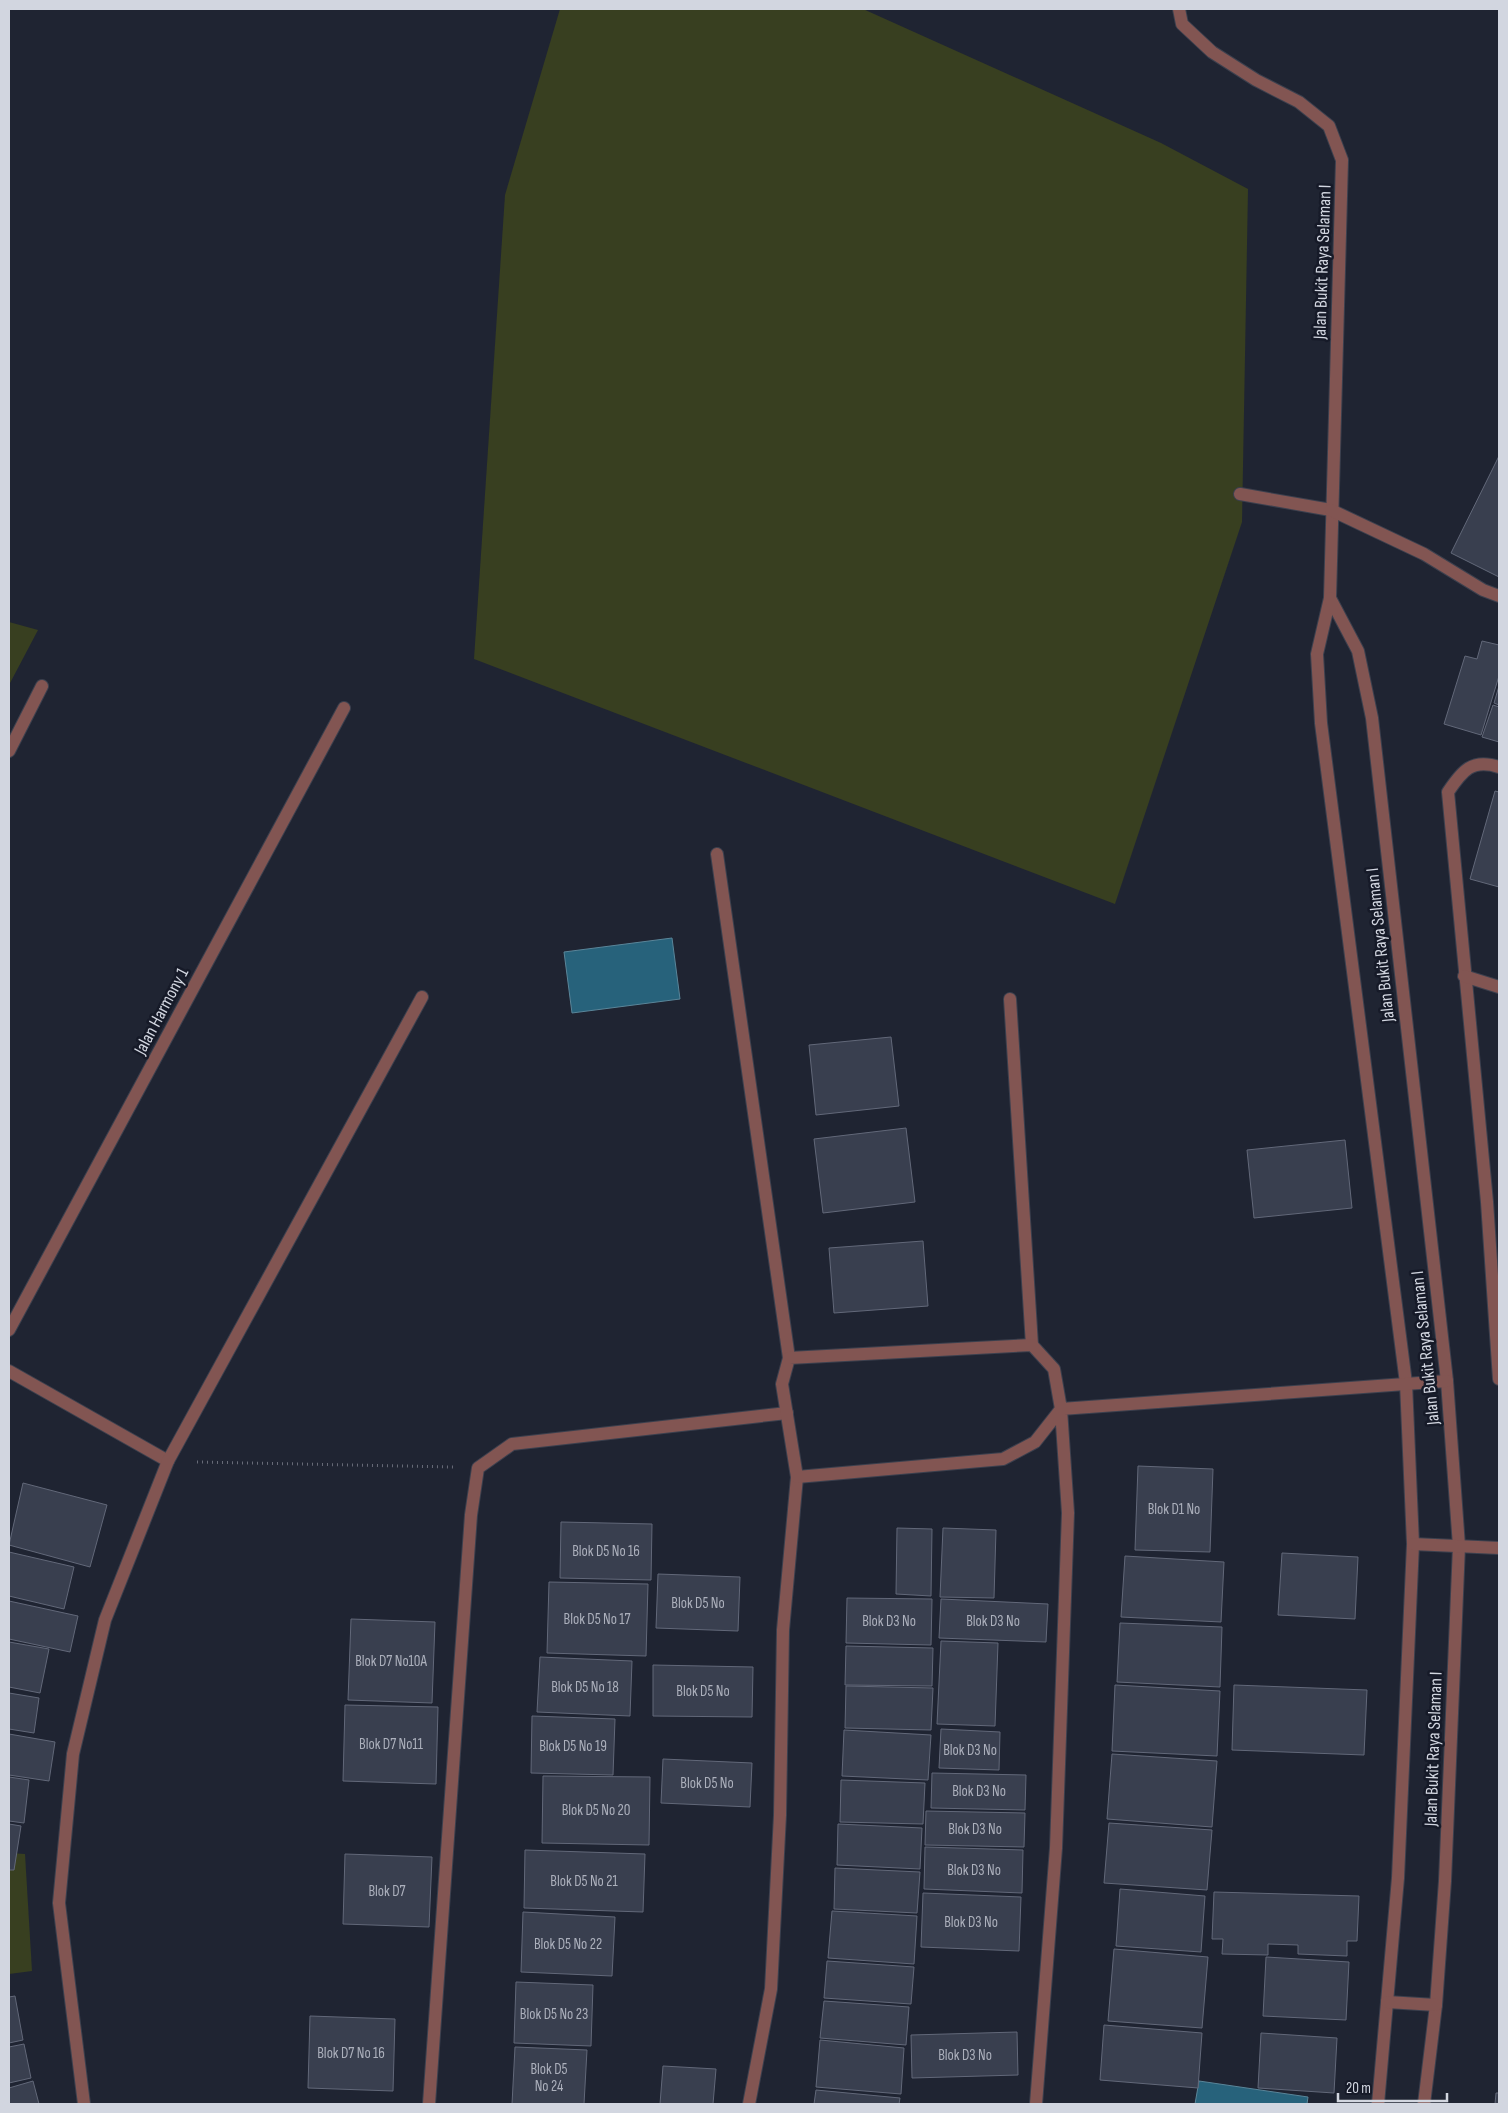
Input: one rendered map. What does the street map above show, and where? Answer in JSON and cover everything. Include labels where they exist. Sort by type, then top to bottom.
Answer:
[{"type":"street","name":"Jalan Bukit Raya Selaman I","points":[[1179,9],[1182,24],[1212,52],[1256,80],[1299,102],[1329,126],[1342,160],[1330,598],[1317,654],[1321,723],[1406,1383],[1413,1544],[1398,1878],[1378,2104]]},
{"type":"street","points":[[1240,494],[1331,510],[1424,554],[1482,590],[1499,596]]},
{"type":"street","name":"Jalan Bukit Raya Selaman I","points":[[1330,598],[1358,651],[1372,718],[1447,1381],[1459,1546],[1445,1881],[1436,2005],[1424,2104]]},
{"type":"street","points":[[9,750],[42,686]]},
{"type":"street","name":"Jalan Harmony 1","points":[[9,1330],[344,708]]},
{"type":"street","points":[[1499,767],[1479,764],[1464,770],[1448,792],[1464,976],[1493,1204],[1499,1379]]},
{"type":"street","points":[[716,854],[790,1358],[782,1384],[798,1477],[783,1630],[780,1815],[771,1989],[749,2104]]},
{"type":"street","points":[[1464,976],[1499,987]]},
{"type":"street","points":[[84,2104],[59,1903],[73,1754],[105,1620],[168,1462],[422,997]]},
{"type":"street","points":[[1010,999],[1032,1345],[1054,1369],[1061,1409],[1068,1513],[1056,1848],[1036,2104]]},
{"type":"street","points":[[790,1358],[1032,1345]]},
{"type":"street","points":[[9,1371],[168,1462]]},
{"type":"street","points":[[798,1477],[1003,1459],[1035,1442],[1061,1409],[1447,1381]]},
{"type":"street","points":[[429,2104],[472,1515],[478,1468],[512,1444],[787,1413]]},
{"type":"street","points":[[1413,1544],[1499,1548]]},
{"type":"street","points":[[1387,2002],[1436,2005]]},
{"type":"path","points":[[168,1462],[478,1468]]},
{"type":"green space","points":[[560,9],[863,9],[1161,143],[1248,189],[1242,522],[1115,904],[474,659],[505,195]]},
{"type":"green space","points":[[9,622],[38,630],[9,685]]},
{"type":"green space","points":[[9,1853],[25,1854],[32,1971],[9,1974]]},
{"type":"water","points":[[672,938],[680,999],[572,1013],[564,952]]},
{"type":"water","points":[[1199,2081],[1308,2097],[1307,2104],[1195,2104]]},
{"type":"building","points":[[1499,456],[1499,577],[1451,553]]},
{"type":"building","points":[[1482,641],[1499,645],[1499,676],[1481,735],[1444,724],[1465,656],[1477,659]]},
{"type":"building","points":[[1499,686],[1499,705],[1494,703]]},
{"type":"building","points":[[1493,705],[1499,707],[1499,742],[1482,737]]},
{"type":"building","points":[[1495,791],[1499,792],[1499,887],[1470,879]]},
{"type":"building","points":[[891,1037],[899,1106],[816,1115],[809,1045]]},
{"type":"building","points":[[906,1128],[915,1202],[823,1213],[814,1139]]},
{"type":"building","points":[[1345,1140],[1352,1208],[1254,1218],[1247,1150]]},
{"type":"building","points":[[923,1241],[928,1306],[834,1313],[829,1248]]},
{"type":"building","points":[[1138,1466],[1213,1469],[1210,1552],[1135,1550]]},
{"type":"building","points":[[23,1483],[107,1505],[90,1567],[9,1545]]},
{"type":"building","points":[[561,1522],[652,1524],[651,1580],[560,1578]]},
{"type":"building","points":[[897,1528],[932,1529],[931,1596],[896,1594]]},
{"type":"building","points":[[943,1528],[996,1530],[994,1598],[940,1597]]},
{"type":"building","points":[[9,1552],[74,1567],[64,1609],[9,1596]]},
{"type":"building","points":[[1282,1553],[1358,1557],[1355,1619],[1278,1615]]},
{"type":"building","points":[[1125,1556],[1224,1562],[1221,1622],[1121,1617]]},
{"type":"building","points":[[658,1574],[740,1577],[738,1631],[656,1628]]},
{"type":"building","points":[[549,1582],[648,1584],[646,1656],[547,1653]]},
{"type":"building","points":[[847,1598],[932,1599],[931,1645],[846,1643]]},
{"type":"building","points":[[941,1599],[1048,1604],[1046,1642],[939,1638]]},
{"type":"building","points":[[9,1601],[78,1616],[70,1652],[9,1639]]},
{"type":"building","points":[[351,1619],[435,1622],[432,1703],[348,1700]]},
{"type":"building","points":[[1120,1623],[1222,1627],[1220,1687],[1117,1682]]},
{"type":"building","points":[[941,1641],[998,1643],[995,1726],[937,1724]]},
{"type":"building","points":[[9,1642],[49,1649],[40,1693],[9,1687]]},
{"type":"building","points":[[846,1646],[933,1648],[932,1686],[845,1685]]},
{"type":"building","points":[[540,1657],[632,1661],[630,1716],[537,1712]]},
{"type":"building","points":[[653,1665],[753,1667],[752,1717],[653,1716]]},
{"type":"building","points":[[1115,1685],[1220,1691],[1217,1756],[1112,1751]]},
{"type":"building","points":[[1234,1685],[1367,1690],[1364,1755],[1232,1750]]},
{"type":"building","points":[[846,1686],[933,1688],[931,1730],[845,1728]]},
{"type":"building","points":[[9,1693],[39,1698],[34,1733],[9,1729]]},
{"type":"building","points":[[345,1705],[438,1707],[436,1784],[343,1781]]},
{"type":"building","points":[[532,1716],[615,1719],[613,1775],[531,1773]]},
{"type":"building","points":[[941,1729],[1000,1732],[999,1770],[939,1768]]},
{"type":"building","points":[[844,1730],[931,1735],[928,1780],[842,1776]]},
{"type":"building","points":[[9,1734],[55,1742],[49,1781],[9,1775]]},
{"type":"building","points":[[1112,1754],[1217,1761],[1212,1827],[1107,1819]]},
{"type":"building","points":[[663,1759],[752,1763],[750,1807],[661,1803]]},
{"type":"building","points":[[932,1773],[1026,1775],[1025,1810],[931,1808]]},
{"type":"building","points":[[543,1776],[650,1777],[649,1845],[542,1843]]},
{"type":"building","points":[[9,1777],[29,1780],[24,1823],[9,1821]]},
{"type":"building","points":[[841,1780],[925,1783],[923,1824],[840,1822]]},
{"type":"building","points":[[926,1811],[1025,1813],[1024,1847],[925,1845]]},
{"type":"building","points":[[1109,1823],[1212,1830],[1207,1890],[1104,1883]]},
{"type":"building","points":[[9,1824],[21,1826],[14,1870],[9,1870]]},
{"type":"building","points":[[838,1824],[922,1828],[920,1869],[837,1865]]},
{"type":"building","points":[[925,1847],[1023,1850],[1022,1893],[924,1889]]},
{"type":"building","points":[[525,1850],[645,1854],[643,1912],[524,1908]]},
{"type":"building","points":[[345,1854],[432,1857],[429,1927],[343,1924]]},
{"type":"building","points":[[835,1868],[920,1872],[917,1913],[834,1909]]},
{"type":"building","points":[[1120,1889],[1205,1896],[1201,1952],[1116,1946]]},
{"type":"building","points":[[1214,1892],[1359,1896],[1357,1941],[1347,1941],[1347,1956],[1298,1954],[1298,1945],[1268,1944],[1268,1955],[1222,1954],[1223,1939],[1212,1939]]},
{"type":"building","points":[[923,1893],[1021,1897],[1019,1951],[921,1947]]},
{"type":"building","points":[[832,1911],[917,1916],[914,1964],[828,1958]]},
{"type":"building","points":[[523,1912],[615,1917],[612,1976],[521,1972]]},
{"type":"building","points":[[1114,1949],[1208,1957],[1202,2028],[1108,2021]]},
{"type":"building","points":[[1266,1957],[1349,1962],[1346,2020],[1263,2016]]},
{"type":"building","points":[[827,1961],[914,1967],[911,2004],[824,1998]]},
{"type":"building","points":[[516,1982],[593,1985],[591,2046],[514,2043]]},
{"type":"building","points":[[15,1996],[23,2040],[9,2043],[9,1997]]},
{"type":"building","points":[[824,2001],[909,2007],[906,2045],[820,2038]]},
{"type":"building","points":[[310,2016],[395,2019],[393,2091],[308,2088]]},
{"type":"building","points":[[1104,2025],[1202,2033],[1198,2088],[1100,2080]]},
{"type":"building","points":[[1017,2032],[1018,2075],[912,2078],[911,2035]]},
{"type":"building","points":[[1261,2033],[1337,2038],[1334,2093],[1258,2088]]},
{"type":"building","points":[[820,2040],[904,2048],[901,2094],[816,2087]]},
{"type":"building","points":[[24,2044],[31,2078],[9,2083],[9,2047]]},
{"type":"building","points":[[515,2047],[587,2050],[584,2104],[512,2104]]},
{"type":"building","points":[[663,2066],[716,2069],[713,2104],[660,2104]]},
{"type":"building","points":[[33,2081],[39,2104],[9,2104],[9,2088]]},
{"type":"building","points":[[816,2090],[900,2098],[899,2104],[814,2104]]},
{"type":"building","points":[[1496,2093],[1499,2093],[1499,2104],[1495,2104]]}]
